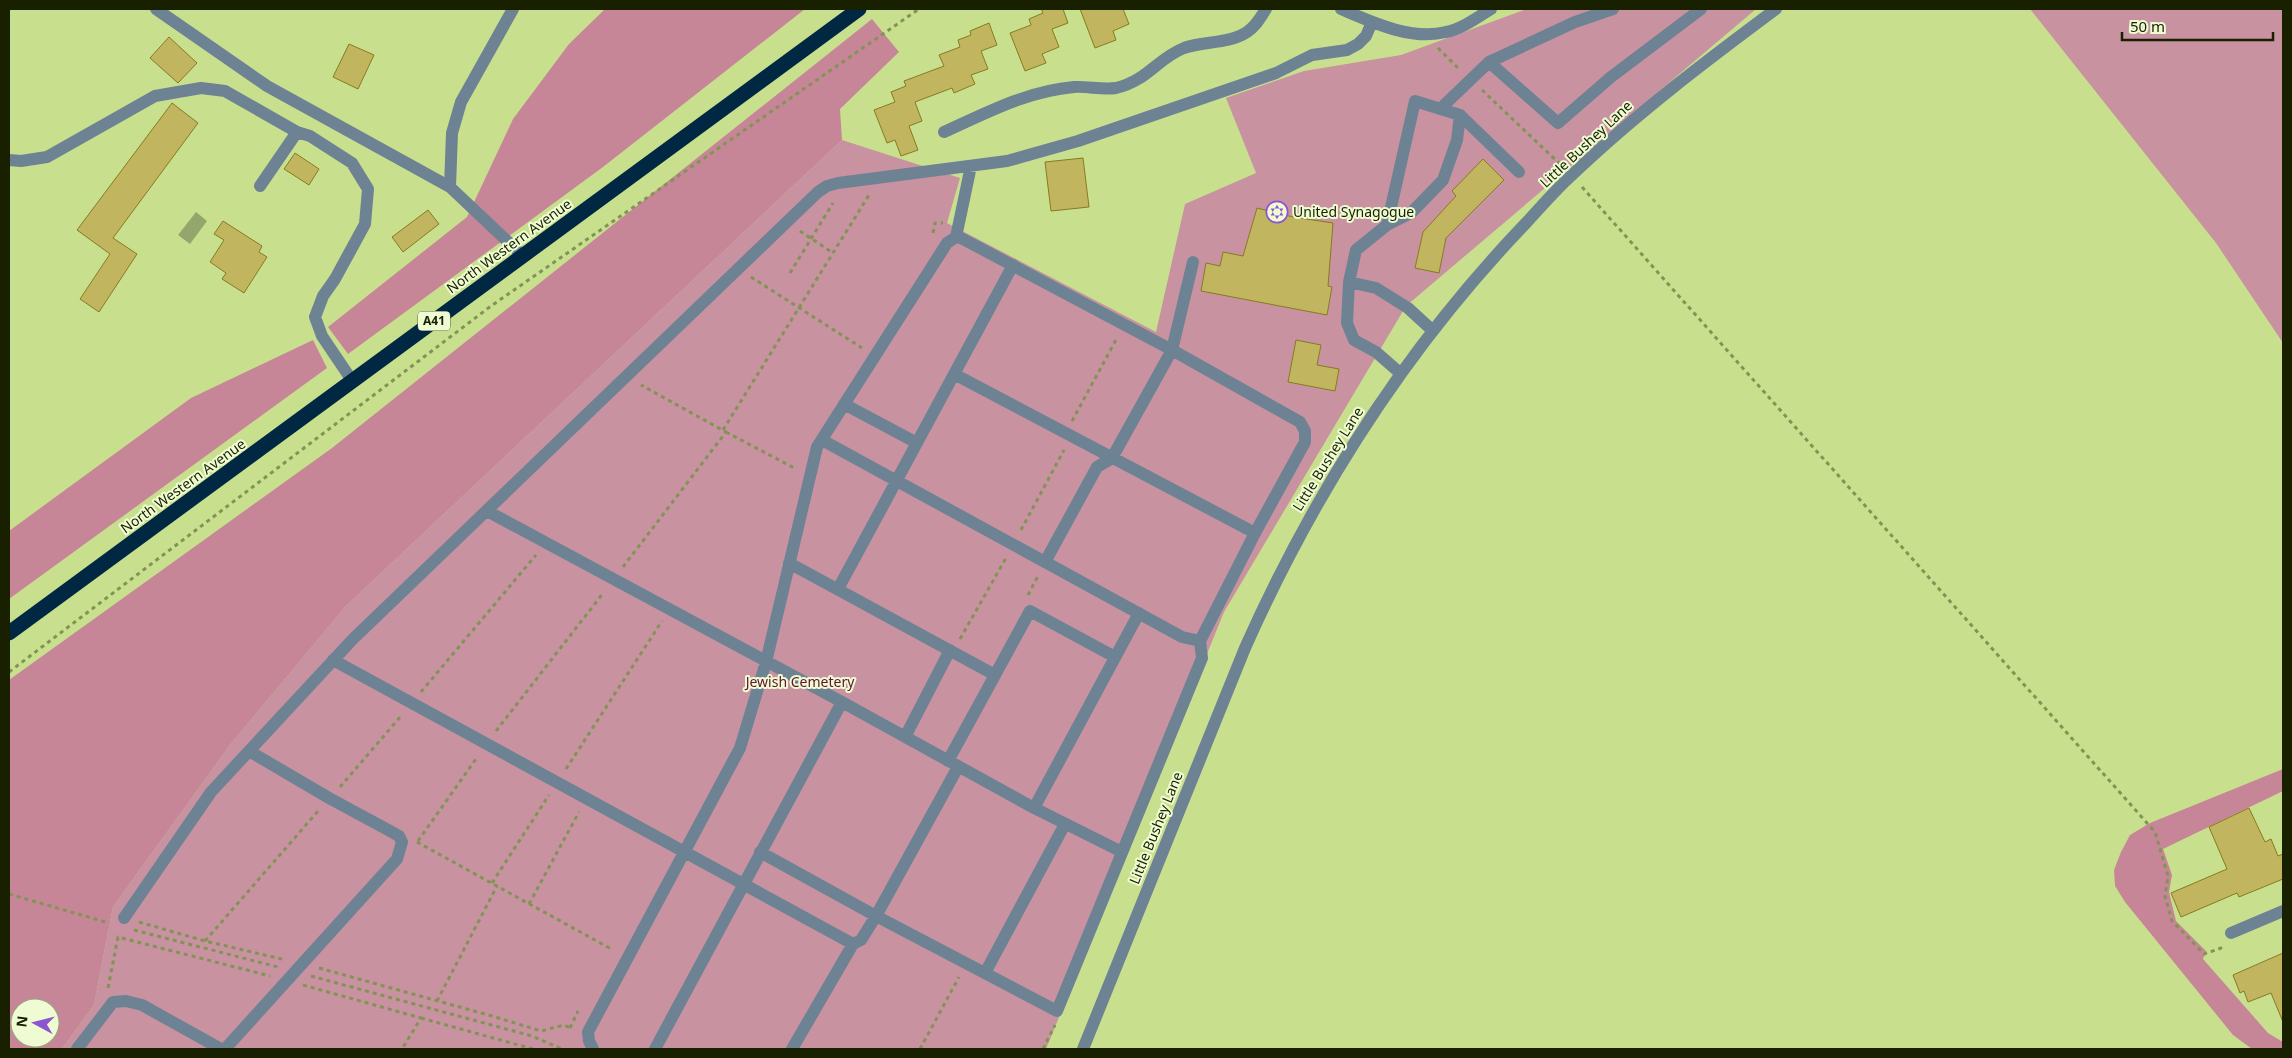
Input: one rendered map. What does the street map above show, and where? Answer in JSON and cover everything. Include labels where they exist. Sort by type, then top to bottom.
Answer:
[{"type":"highway","name":"North Western Avenue","points":[[9,633],[353,382],[843,16],[859,9]]},
{"type":"street","points":[[156,9],[267,86],[450,187],[523,256]]},
{"type":"street","points":[[450,187],[452,133],[461,102],[513,9]]},
{"type":"street","points":[[944,132],[1013,101],[1074,87],[1114,88],[1134,82],[1151,72],[1166,58],[1182,49],[1245,34],[1257,24],[1266,9]]},
{"type":"street","points":[[1341,9],[1372,22],[1424,34],[1447,32],[1491,9]]},
{"type":"street","points":[[1440,109],[1489,62],[1575,22],[1613,9]]},
{"type":"street","points":[[1489,62],[1558,123],[1611,77],[1701,9]]},
{"type":"street","name":"Little Bushey Lane","points":[[1084,1049],[1245,648],[1272,587],[1339,466],[1400,373],[1476,276],[1571,175],[1641,113],[1776,9]]},
{"type":"street","points":[[124,918],[211,792],[353,639],[625,376],[823,189],[846,181],[1007,161],[1078,141],[1276,73],[1312,55],[1347,50],[1358,44],[1366,36],[1372,22]]},
{"type":"street","points":[[9,160],[21,161],[47,158],[154,96],[201,88],[225,91],[297,132],[310,136],[352,164],[368,189],[365,224],[335,279],[323,296],[315,317],[322,336],[353,382]]},
{"type":"street","points":[[1387,225],[1415,101],[1460,115],[1519,172]]},
{"type":"street","points":[[1400,373],[1376,352],[1354,340],[1347,323],[1349,282],[1356,250],[1387,225],[1411,213],[1444,180],[1458,140],[1460,115]]},
{"type":"street","points":[[260,186],[297,132]]},
{"type":"street","points":[[956,237],[971,166]]},
{"type":"street","points":[[593,1049],[589,1041],[588,1032],[740,748],[766,662],[817,447],[947,243],[956,237],[962,238],[1172,350],[1300,422],[1305,431],[1305,442],[1255,533],[1200,641],[1202,658],[1057,1011],[876,916],[760,852]]},
{"type":"street","points":[[1045,562],[1097,467],[1112,458],[1172,350],[1193,262]]},
{"type":"street","points":[[838,590],[1013,265]]},
{"type":"street","points":[[1349,282],[1376,288],[1408,308],[1432,330]]},
{"type":"street","points":[[954,374],[1255,533]]},
{"type":"street","points":[[844,404],[917,443]]},
{"type":"street","points":[[822,440],[1182,637],[1200,641]]},
{"type":"street","points":[[487,511],[842,702],[1034,808],[1122,852]]},
{"type":"street","points":[[789,563],[995,675]]},
{"type":"street","points":[[792,1049],[853,944],[861,940],[876,916],[953,764],[995,675],[1030,611],[1115,657]]},
{"type":"street","points":[[1034,808],[1139,613]]},
{"type":"street","points":[[905,737],[950,650]]},
{"type":"street","points":[[333,660],[853,944]]},
{"type":"street","points":[[655,1049],[742,884],[842,702]]},
{"type":"street","points":[[225,1049],[397,859],[402,842],[390,831],[249,751]]},
{"type":"street","points":[[985,973],[1065,824]]},
{"type":"street","points":[[2232,933],[2283,911]]},
{"type":"street","points":[[77,1049],[113,1002],[126,1001],[142,1005],[221,1049]]},
{"type":"path","points":[[9,672],[491,306],[919,9]]},
{"type":"path","points":[[1424,34],[1571,175],[2155,832],[2168,876],[2165,896],[2172,921],[2204,954],[2227,945],[2232,933]]},
{"type":"path","points":[[417,842],[486,744],[613,580],[724,431],[880,177]]},
{"type":"path","points":[[790,273],[846,181]]},
{"type":"path","points":[[787,222],[833,253]]},
{"type":"path","points":[[929,240],[934,232],[934,223],[959,222]]},
{"type":"path","points":[[738,269],[861,348],[876,354]]},
{"type":"path","points":[[1066,433],[1124,324]]},
{"type":"path","points":[[856,356],[866,340]]},
{"type":"path","points":[[625,376],[810,476]]},
{"type":"path","points":[[794,478],[798,460]]},
{"type":"path","points":[[205,941],[412,703],[546,543]]},
{"type":"path","points":[[1030,611],[1022,606],[1045,562]]},
{"type":"path","points":[[492,883],[669,610]]},
{"type":"path","points":[[530,904],[586,798]]},
{"type":"path","points":[[402,842],[417,842],[628,959]]},
{"type":"path","points":[[437,1000],[498,886]]},
{"type":"path","points":[[9,894],[49,905]]},
{"type":"path","points":[[124,918],[205,941],[301,963],[541,1031],[564,1025],[588,1036]]},
{"type":"path","points":[[113,1002],[107,990],[118,937],[287,981],[533,1049]]},
{"type":"path","points":[[612,950],[616,942]]},
{"type":"path","points":[[920,1049],[966,964]]},
{"type":"path","points":[[570,1028],[579,1010]]},
{"type":"path","points":[[1043,1049],[1057,1022],[1057,1011]]},
{"type":"path","points":[[402,1049],[421,1018]]},
{"type":"green space","name":"Jewish Cemetery","points":[[1527,9],[1756,9],[1406,306],[1224,612],[1046,1049],[62,1049],[94,1005],[113,907],[230,745],[346,606],[842,140],[960,178],[947,223],[1156,332],[1185,204],[1256,173],[1226,98],[1304,71],[1401,55]]},
{"type":"green space","points":[[2030,9],[2283,9],[2283,343],[2216,243]]},
{"type":"shaded area","points":[[605,9],[805,9],[603,167],[348,354],[328,327],[467,217],[513,119],[569,44]]},
{"type":"shaded area","points":[[872,19],[899,52],[840,109],[842,140],[346,606],[230,745],[113,907],[94,1005],[62,1049],[9,1049],[9,680],[332,448]]},
{"type":"shaded area","points":[[196,212],[207,221],[190,244],[178,235]]},
{"type":"shaded area","points":[[313,340],[327,368],[9,599],[9,531],[191,398]]},
{"type":"shaded area","points":[[2283,769],[2283,791],[2163,849],[2172,875],[2169,892],[2176,921],[2206,951],[2203,959],[2268,1033],[2283,1042],[2283,1049],[2252,1049],[2233,1035],[2125,902],[2115,886],[2114,870],[2130,835],[2150,823]]},
{"type":"building","points":[[1041,9],[1063,9],[1068,23],[1052,29],[1059,47],[1042,54],[1046,63],[1025,71],[1010,33],[1031,25],[1029,19],[1043,13]]},
{"type":"building","points":[[1080,9],[1123,9],[1129,24],[1113,31],[1116,40],[1095,48]]},
{"type":"building","points":[[989,23],[997,45],[981,51],[988,69],[971,75],[975,84],[954,93],[952,88],[915,102],[922,121],[909,126],[918,150],[901,156],[895,140],[887,143],[874,110],[895,102],[891,92],[906,86],[904,81],[944,66],[939,55],[960,47],[958,40],[971,35],[970,31]]},
{"type":"building","points":[[169,37],[197,63],[178,83],[150,58]]},
{"type":"building","points":[[349,44],[374,55],[358,89],[333,77]]},
{"type":"building","points":[[172,103],[198,123],[113,238],[137,254],[99,312],[80,299],[110,254],[77,230]]},
{"type":"building","points":[[295,153],[319,169],[309,185],[284,169]]},
{"type":"building","points":[[1083,158],[1089,207],[1051,211],[1045,162]]},
{"type":"building","points":[[1483,159],[1504,180],[1446,238],[1439,273],[1415,268],[1423,232],[1456,196],[1452,191]]},
{"type":"building","points":[[1257,208],[1293,217],[1333,223],[1328,286],[1332,287],[1327,315],[1201,291],[1206,263],[1220,266],[1223,252],[1243,256]]},
{"type":"building","points":[[428,210],[439,224],[403,252],[392,237]]},
{"type":"building","points":[[223,221],[262,246],[259,252],[267,257],[244,293],[222,279],[226,273],[210,262],[224,240],[214,234]]},
{"type":"building","points":[[1296,340],[1321,345],[1317,365],[1339,369],[1335,391],[1288,382]]},
{"type":"building","points":[[2249,808],[2265,842],[2271,839],[2278,856],[2283,854],[2283,879],[2239,897],[2237,893],[2181,917],[2171,893],[2227,869],[2209,827]]},
{"type":"building","points":[[2283,953],[2283,1022],[2271,993],[2248,1002],[2244,991],[2240,993],[2233,975]]},
{"type":"place","name":"United Synagogue","points":[[1277,212]]}]
